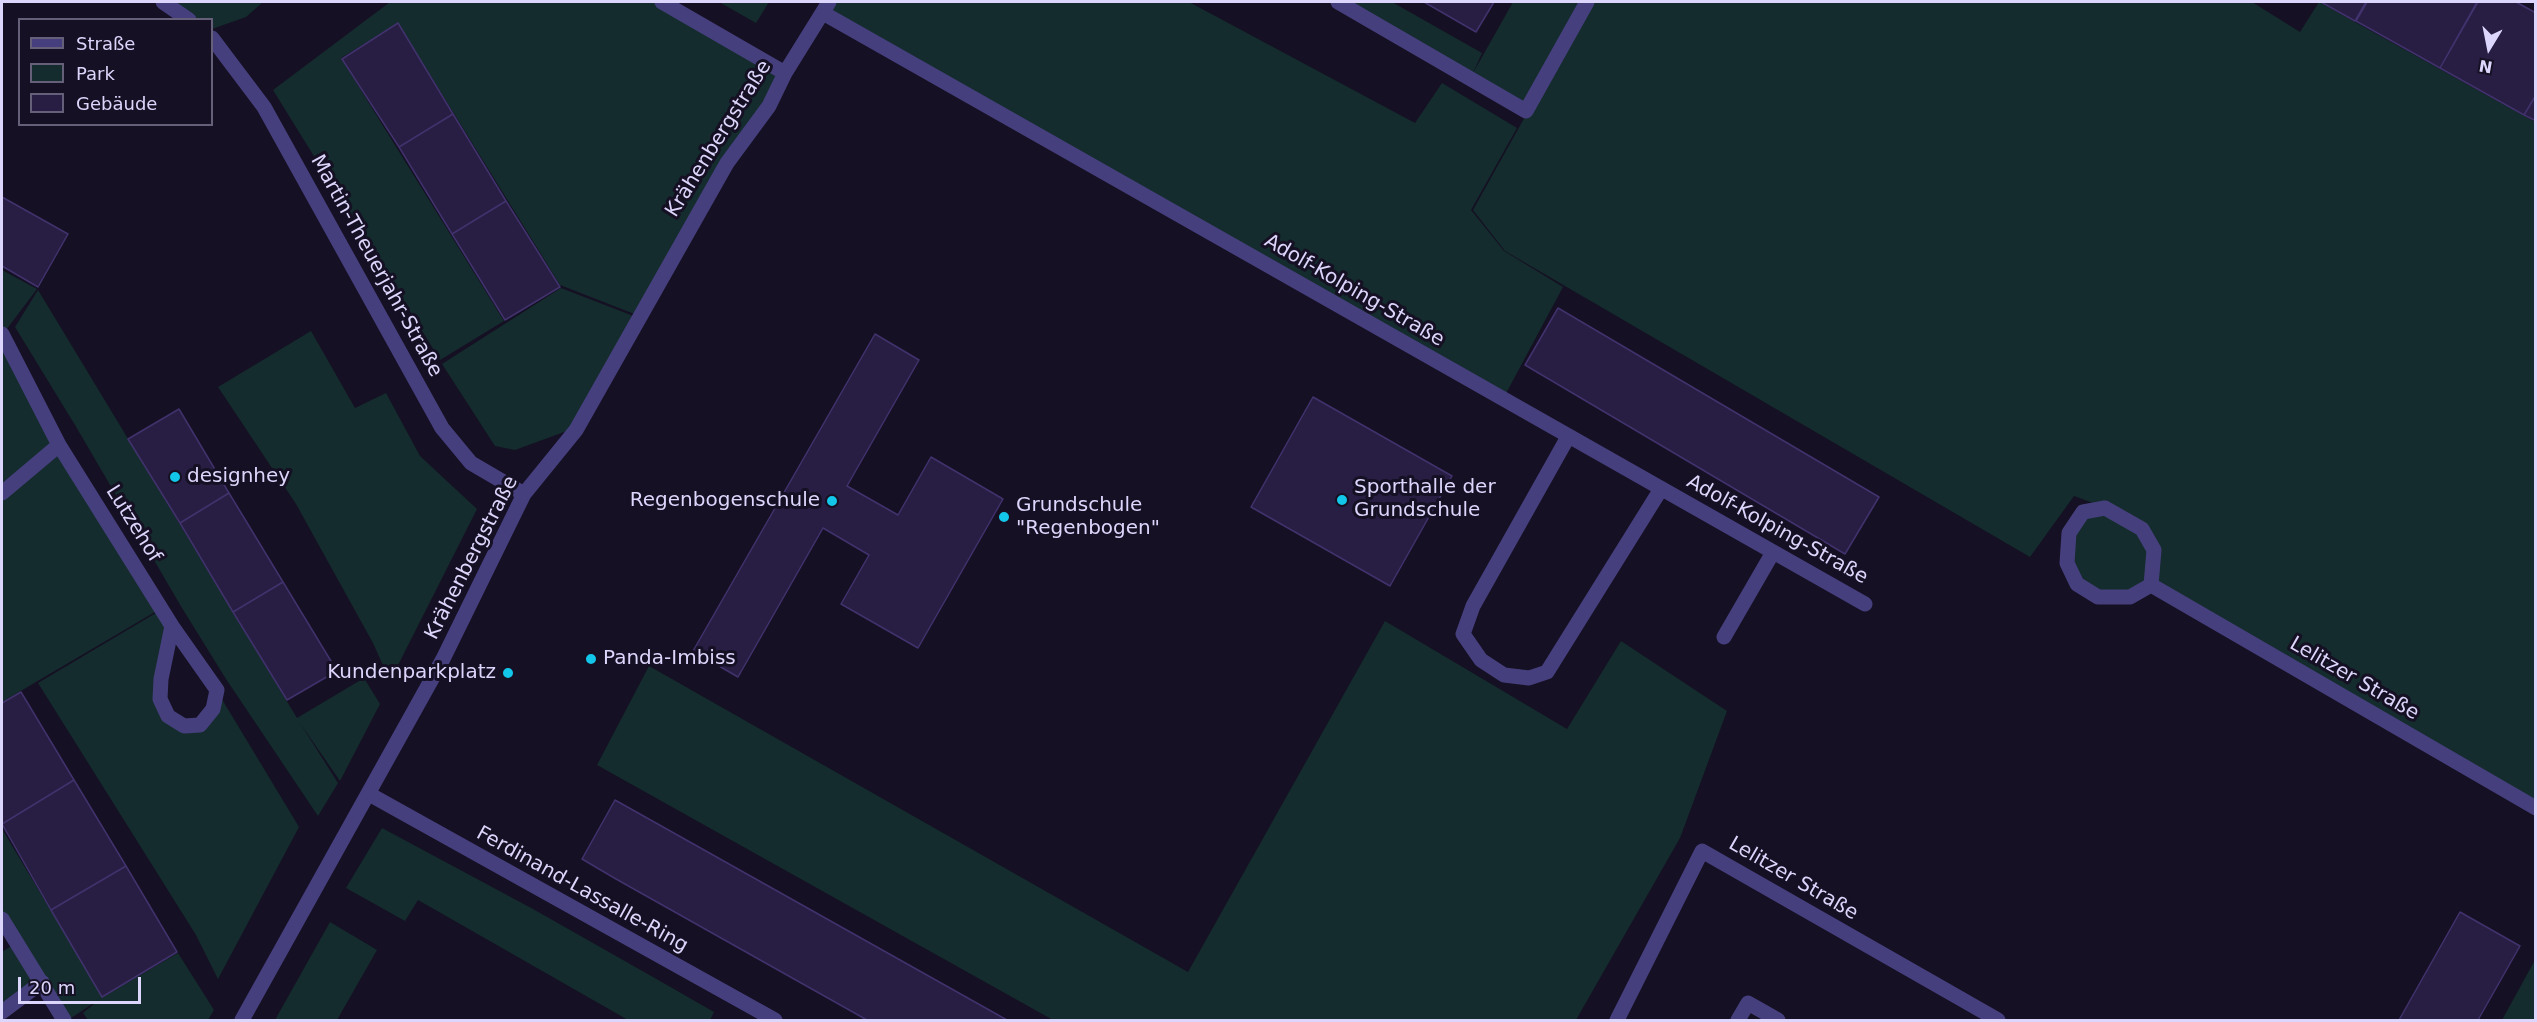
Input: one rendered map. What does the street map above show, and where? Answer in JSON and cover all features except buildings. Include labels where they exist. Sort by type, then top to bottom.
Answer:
[{"type":"street","points":[[163,2],[186,18]]},
{"type":"street","points":[[662,2],[785,73]]},
{"type":"street","points":[[1338,2],[1526,111],[1587,2]]},
{"type":"street","name":"Krähenbergstraße","points":[[242,1020],[443,659],[524,494],[576,430],[727,163],[769,106],[785,73],[826,7]]},
{"type":"street","name":"Adolf-Kolping-Straße","points":[[826,7],[1568,437],[1865,604]]},
{"type":"street","name":"Martin-Theuerjahr-Straße","points":[[213,39],[264,107],[442,428],[471,463],[524,494]]},
{"type":"street","name":"Lutzehof","points":[[2,334],[59,445],[172,626],[217,690],[213,709],[200,724],[184,726],[168,716],[160,699],[161,679],[172,626]]},
{"type":"street","points":[[1568,437],[1473,606],[1463,634],[1481,660],[1504,675],[1529,678],[1547,672],[1661,489]]},
{"type":"street","points":[[2,493],[59,445]]},
{"type":"street","points":[[2105,508],[2142,529],[2154,550],[2151,585],[2130,597],[2098,597],[2077,584],[2067,563],[2069,533],[2083,512],[2105,508]]},
{"type":"street","points":[[1724,637],[1773,554]]},
{"type":"street","name":"Lelitzer Straße","points":[[2151,585],[2535,808]]},
{"type":"street","name":"Ferdinand-Lassalle-Ring","points":[[369,794],[775,1020]]},
{"type":"street","name":"Lelitzer Straße","points":[[1617,1020],[1701,850],[1998,1020]]},
{"type":"street","points":[[2,919],[64,1020]]},
{"type":"street","points":[[2,1012],[42,982]]},
{"type":"street","points":[[1738,1020],[1748,1003],[1778,1020]]},
{"type":"green space","points":[[166,2],[263,2],[246,17],[213,29],[213,18],[190,18]]},
{"type":"green space","points":[[390,2],[658,2],[783,74],[637,315],[560,285],[398,23],[341,58],[504,321],[440,360],[273,90]]},
{"type":"green space","points":[[719,2],[769,2],[756,23]]},
{"type":"green space","points":[[830,2],[1189,2],[1415,123],[1442,83],[1517,128],[1471,210],[1504,251],[1563,287],[1503,399],[824,12]]},
{"type":"green space","points":[[1340,2],[1392,2],[1482,53],[1473,73],[1513,2],[1586,2],[1526,110]]},
{"type":"green space","points":[[1589,2],[2252,2],[2300,32],[2319,2],[2535,122],[2535,805],[2152,584],[2155,549],[2107,508],[2074,496],[2030,557],[1505,251],[1473,210]]},
{"type":"green space","points":[[2,270],[37,289],[3,334],[2,333]]},
{"type":"green space","points":[[561,288],[636,317],[575,428],[515,450],[495,446],[442,364]]},
{"type":"green space","points":[[38,290],[297,718],[364,678],[380,704],[340,781],[300,723],[338,783],[318,816],[226,679],[182,608],[15,327]]},
{"type":"green space","points":[[311,331],[355,408],[386,393],[420,456],[477,509],[390,681],[373,643],[296,504],[218,387]]},
{"type":"green space","points":[[2,336],[57,445],[2,493]]},
{"type":"green space","points":[[58,447],[160,609],[2,702],[2,494]]},
{"type":"green space","points":[[2105,509],[2142,529],[2153,550],[2151,581],[2130,596],[2098,597],[2077,583],[2070,533],[2084,513]]},
{"type":"green space","points":[[161,610],[171,625],[160,678],[167,717],[201,725],[217,691],[299,827],[218,979],[196,935],[38,683]]},
{"type":"green space","points":[[1385,621],[1567,729],[1621,641],[1727,711],[1680,838],[1576,1020],[1053,1020],[597,765],[649,666],[1188,972]]},
{"type":"green space","points":[[382,828],[533,909],[714,1012],[710,1020],[628,1020],[418,900],[405,921],[346,888]]},
{"type":"green space","points":[[2,829],[103,997],[178,953],[214,1010],[208,1020],[88,1020],[83,1013],[100,999],[68,1020],[2,916]]},
{"type":"green space","points":[[330,922],[377,950],[337,1020],[275,1020]]},
{"type":"green space","points":[[16,943],[40,981],[2,1011],[2,952]]},
{"type":"green space","points":[[2535,960],[2535,1020],[2502,1020]]},
{"type":"place","name":"designhey","points":[[175,477]]},
{"type":"place","name":"Sporthalle der Grundschule","points":[[1342,500]]},
{"type":"place","name":"Regenbogenschule","points":[[832,501]]},
{"type":"place","name":"Grundschule \"Regenbogen\"","points":[[1004,517]]},
{"type":"place","name":"Panda-Imbiss","points":[[591,659]]},
{"type":"place","name":"Kundenparkplatz","points":[[508,673]]}]
